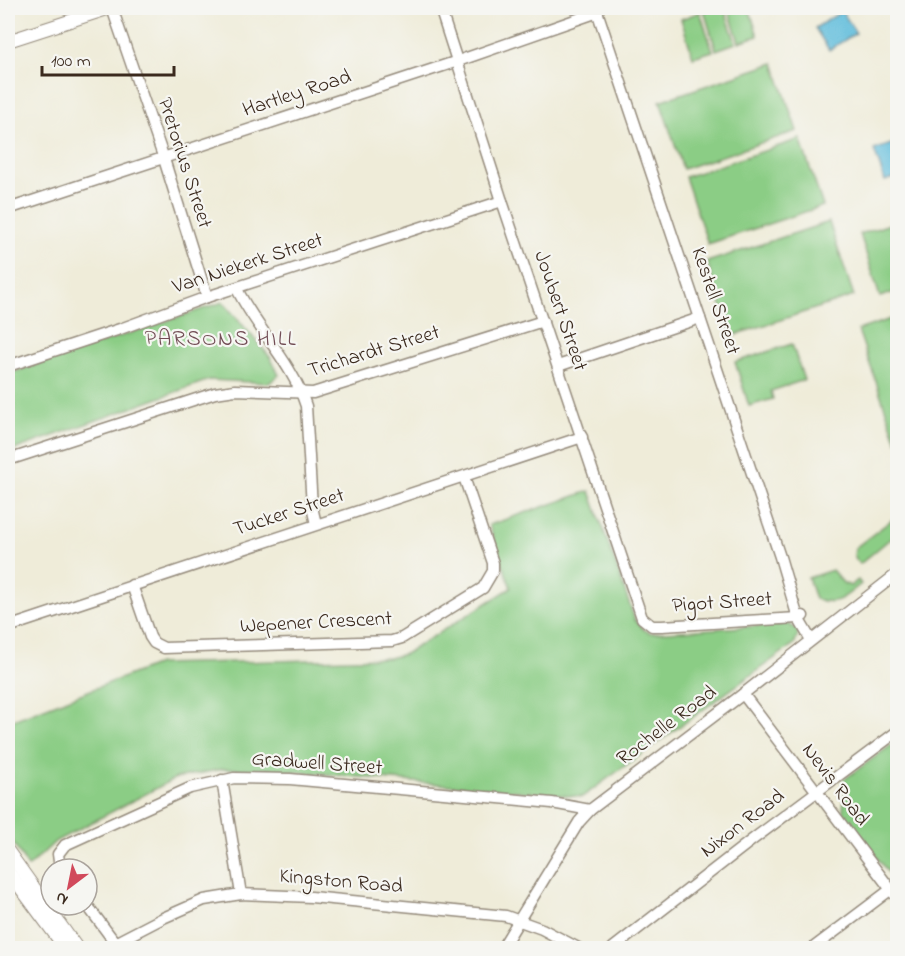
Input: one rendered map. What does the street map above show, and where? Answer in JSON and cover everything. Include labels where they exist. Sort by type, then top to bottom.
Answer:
[{"type":"street","points":[[8,41],[111,8]]},
{"type":"street","name":"Pretorius Street","points":[[111,8],[164,159],[207,297]]},
{"type":"street","name":"Joubert Street","points":[[440,8],[502,201],[641,615],[648,624]]},
{"type":"street","name":"Hartley Road","points":[[8,209],[458,62],[597,10]]},
{"type":"street","name":"Kestell Street","points":[[597,10],[799,614],[814,638]]},
{"type":"street","name":"Van Niekerk Street","points":[[8,366],[207,297],[502,201]]},
{"type":"street","points":[[237,289],[249,311],[293,376],[302,394],[306,406],[312,507],[316,524]]},
{"type":"street","points":[[558,366],[700,318]]},
{"type":"street","name":"Trichardt Street","points":[[8,460],[215,393],[235,390],[302,394],[322,391],[543,321]]},
{"type":"street","name":"Tucker Street","points":[[8,627],[582,436]]},
{"type":"street","name":"Wepener Crescent","points":[[132,585],[150,637],[154,643],[164,648],[392,641],[402,638],[483,588],[493,571],[493,563],[464,477]]},
{"type":"street","name":"Rochelle Road","points":[[502,948],[574,830],[590,810],[897,573]]},
{"type":"street","name":"Pigot Street","points":[[648,624],[662,626],[799,614]]},
{"type":"street","name":"Nevis Road","points":[[743,694],[897,899]]},
{"type":"street","name":"Nixon Road","points":[[613,948],[897,731]]},
{"type":"street","name":"Gradwell Street","points":[[58,857],[65,845],[190,788],[247,777],[552,803],[590,810]]},
{"type":"street","points":[[222,780],[241,894]]},
{"type":"street","points":[[8,851],[77,948]]},
{"type":"street","points":[[8,871],[65,948]]},
{"type":"street","points":[[813,948],[890,890]]},
{"type":"street","name":"Kingston Road","points":[[105,948],[117,945],[204,900],[241,894],[311,897],[506,915],[520,919],[578,948]]},
{"type":"street","points":[[96,917],[117,945]]},
{"type":"green space","points":[[724,8],[736,43],[716,50],[704,11]]},
{"type":"green space","points":[[728,8],[749,8],[758,36],[739,42]]},
{"type":"green space","points":[[700,12],[713,51],[693,57],[681,19]]},
{"type":"green space","points":[[774,63],[797,131],[683,169],[660,101]]},
{"type":"green space","points":[[800,139],[823,206],[708,244],[685,177]]},
{"type":"green space","points":[[829,222],[854,296],[731,336],[707,262]]},
{"type":"green space","points":[[890,224],[897,247],[897,291],[880,297],[860,234]]},
{"type":"green space","points":[[223,302],[270,357],[279,375],[269,383],[209,380],[8,452],[8,374]]},
{"type":"green space","points":[[897,317],[898,442],[858,330]]},
{"type":"green space","points":[[792,344],[804,380],[771,391],[773,399],[749,406],[735,362]]},
{"type":"green space","points":[[590,491],[635,620],[644,630],[651,633],[788,624],[797,629],[798,635],[794,644],[582,797],[265,769],[223,769],[176,778],[56,841],[28,867],[8,835],[8,722],[158,664],[389,658],[405,654],[511,588],[489,525]]},
{"type":"green space","points":[[893,519],[897,532],[897,547],[891,538],[860,564],[854,557],[855,548]]},
{"type":"green space","points":[[832,570],[845,585],[850,586],[858,580],[861,584],[845,597],[835,601],[815,599],[808,578]]},
{"type":"green space","points":[[897,741],[897,884],[843,813],[845,793],[842,781]]},
{"type":"water","points":[[842,11],[856,33],[829,50],[815,28]]},
{"type":"water","points":[[894,143],[897,155],[897,177],[885,181],[874,150]]},
{"type":"district","name":"PARSONS HILL","points":[[221,340]]}]
